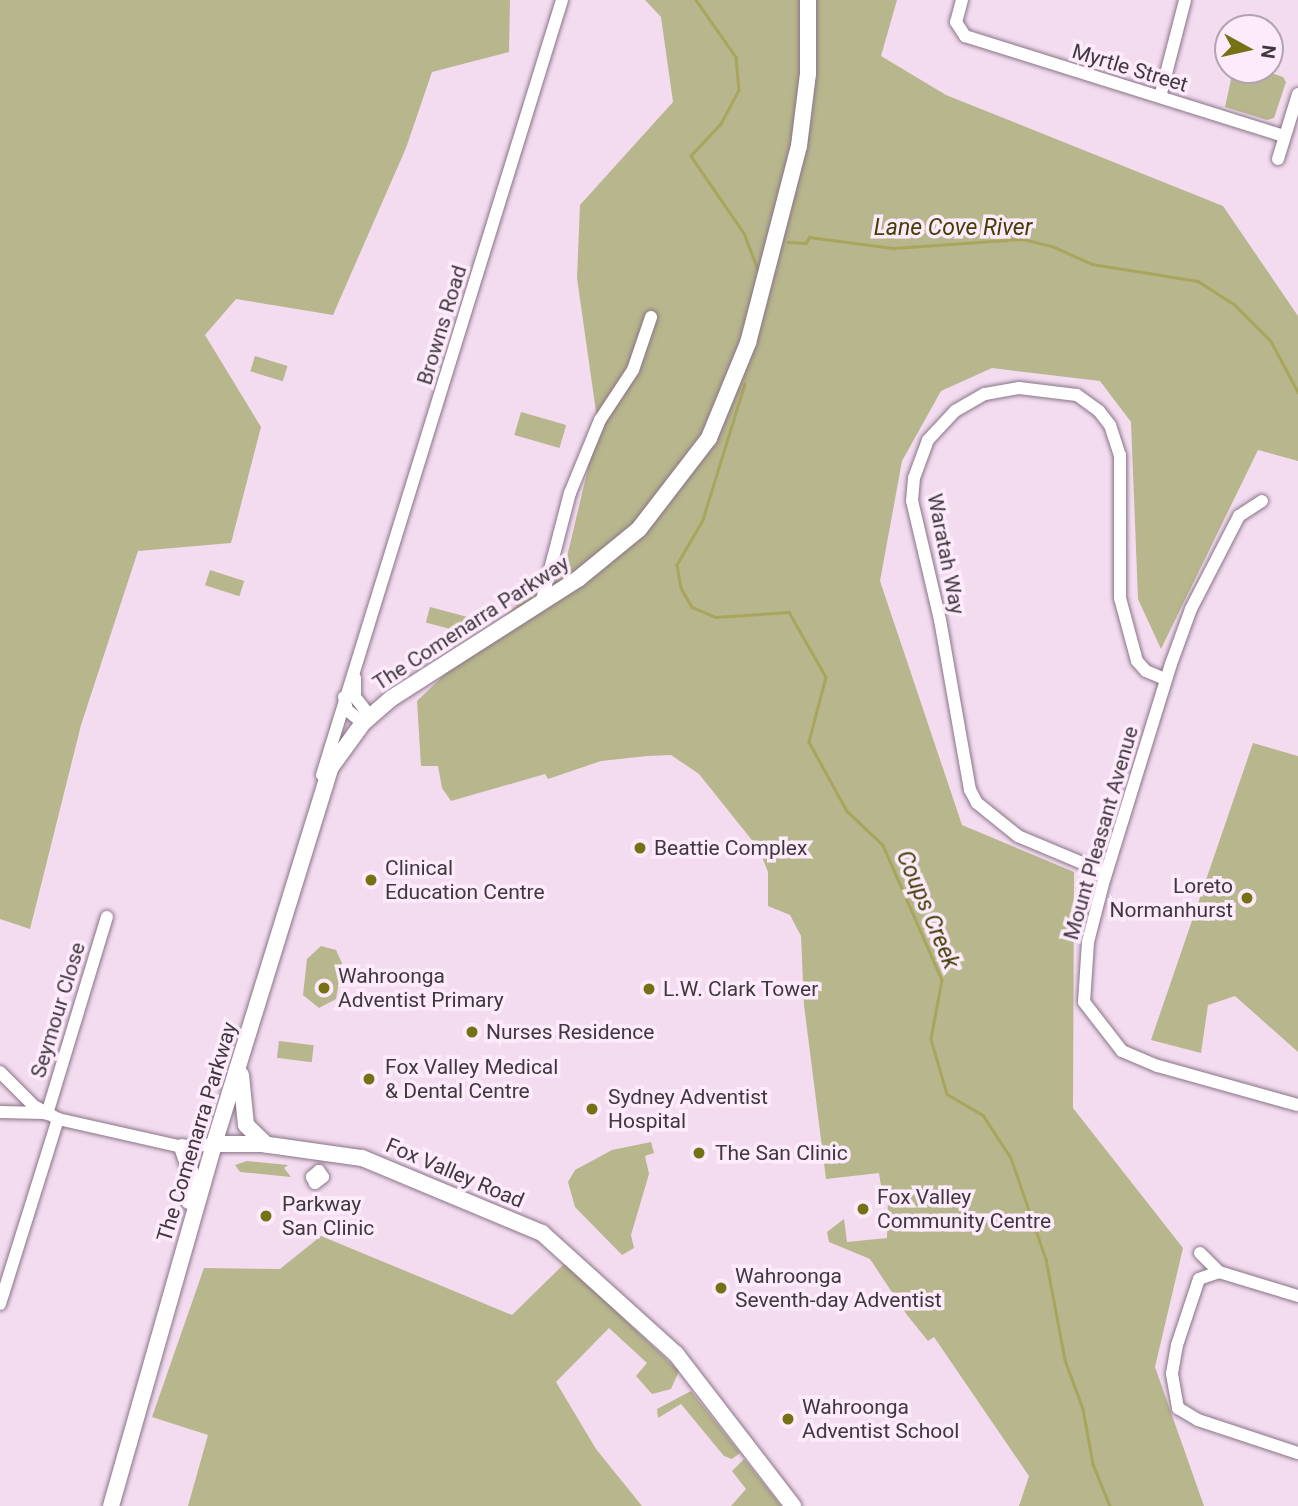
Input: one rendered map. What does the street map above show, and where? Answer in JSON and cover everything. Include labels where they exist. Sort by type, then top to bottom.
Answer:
[{"type":"main road","name":"The Comenarra Parkway","points":[[111,1506],[214,1144],[331,767],[367,719],[541,604],[639,529],[691,465],[722,410],[748,343],[799,146],[808,74],[808,0]]},
{"type":"main road","points":[[244,1049],[243,1114],[251,1133],[268,1145]]},
{"type":"main road","name":"Fox Valley Road","points":[[214,1144],[268,1145],[362,1157],[548,1237],[676,1354],[793,1506]]},
{"type":"main road","points":[[182,1147],[189,1157],[192,1180],[184,1248]]},
{"type":"street","name":"Browns Road","points":[[318,803],[344,697],[358,661],[562,0]]},
{"type":"street","name":"Myrtle Street","points":[[962,0],[956,22],[965,36],[1285,136]]},
{"type":"street","points":[[1160,97],[1185,0]]},
{"type":"street","points":[[1278,159],[1285,136],[1294,121],[1298,94]]},
{"type":"street","points":[[541,604],[570,493],[600,420],[634,370],[651,317]]},
{"type":"street","name":"Waratah Way","points":[[1106,873],[1017,836],[977,803],[970,790],[940,620],[912,501],[914,478],[928,440],[955,411],[985,394],[1019,388],[1077,395],[1099,411],[1110,425],[1119,455],[1118,582],[1127,625],[1137,661],[1146,671],[1166,679]]},
{"type":"street","name":"Mount Pleasant Avenue","points":[[1262,501],[1239,516],[1191,609],[1166,679],[1106,873],[1088,942],[1084,1002],[1122,1051],[1158,1066],[1298,1105]]},
{"type":"street","name":"Browns Road","points":[[358,661],[355,696],[367,719]]},
{"type":"street","points":[[344,697],[347,710],[367,719]]},
{"type":"street","name":"Seymour Close","points":[[0,1304],[107,917]]},
{"type":"street","name":"Fox Valley Road","points":[[2,1078],[50,1116],[182,1147],[214,1144]]},
{"type":"street","points":[[0,1112],[50,1116]]},
{"type":"street","points":[[1200,1253],[1219,1272],[1298,1296]]},
{"type":"street","points":[[1219,1272],[1199,1279],[1177,1345],[1172,1374],[1178,1408],[1198,1420],[1298,1453]]},
{"type":"shaded area","points":[[0,0],[510,0],[509,52],[432,72],[406,148],[333,315],[236,299],[205,335],[261,427],[231,543],[138,551],[81,725],[30,929],[0,919]]},
{"type":"shaded area","points":[[645,0],[897,0],[881,56],[946,95],[1223,206],[1298,316],[1298,461],[1258,450],[1161,649],[1138,599],[1131,422],[1100,381],[992,368],[941,391],[902,461],[880,581],[962,825],[1074,872],[1073,1108],[1183,1248],[1155,1367],[1204,1506],[1019,1506],[1029,1476],[934,1337],[928,1341],[907,1315],[870,1259],[829,1242],[827,1232],[844,1219],[847,1242],[887,1238],[888,1197],[883,1198],[879,1173],[826,1179],[804,1005],[801,936],[790,915],[768,906],[768,872],[759,849],[699,774],[671,755],[601,761],[548,779],[545,774],[451,801],[442,788],[438,766],[421,766],[417,701],[567,557],[598,426],[577,278],[580,205],[673,102],[661,17]]},
{"type":"shaded area","points":[[1284,79],[1286,82],[1274,118],[1267,120],[1225,107],[1230,84],[1284,84]]},
{"type":"shaded area","points":[[255,356],[288,366],[283,381],[250,371]]},
{"type":"shaded area","points":[[521,412],[566,425],[560,448],[514,435]]},
{"type":"shaded area","points":[[210,570],[244,581],[239,596],[205,585]]},
{"type":"shaded area","points":[[430,607],[468,617],[464,633],[426,622]]},
{"type":"shaded area","name":"Loreto Normanhurst","points":[[1253,743],[1298,756],[1298,1052],[1235,996],[1208,1005],[1201,1053],[1151,1040]]},
{"type":"shaded area","points":[[321,946],[336,950],[342,963],[336,999],[319,1008],[303,995],[307,959]]},
{"type":"shaded area","points":[[279,1041],[314,1045],[312,1062],[277,1058]]},
{"type":"shaded area","points":[[651,1142],[654,1153],[645,1156],[649,1174],[631,1235],[634,1248],[622,1255],[575,1207],[568,1182],[575,1170],[612,1150]]},
{"type":"shaded area","points":[[247,1161],[288,1165],[284,1168],[291,1177],[240,1172],[235,1165]]},
{"type":"shaded area","points":[[321,1236],[512,1315],[565,1263],[679,1371],[671,1389],[652,1394],[636,1376],[647,1363],[609,1328],[556,1382],[596,1449],[642,1506],[188,1506],[208,1435],[152,1417],[204,1268],[280,1269]]},
{"type":"shaded area","points":[[691,1391],[740,1453],[732,1459],[724,1456],[681,1404],[658,1418],[657,1409]]},
{"type":"shaded area","points":[[744,1459],[781,1506],[731,1506],[746,1489],[732,1471]]},
{"type":"waterway","name":"Coups Creek","points":[[696,0],[736,57],[739,90],[720,125],[691,156],[744,233]]},
{"type":"waterway","name":"Coups Creek","points":[[744,233],[759,272]]},
{"type":"waterway","name":"Lane Cove River","points":[[788,242],[806,243],[809,237],[894,248],[1023,239],[1052,246],[1092,264],[1198,281],[1234,304],[1271,341],[1298,392]]},
{"type":"waterway","name":"Coups Creek","points":[[743,333],[753,292]]},
{"type":"waterway","name":"Coups Creek","points":[[745,384],[703,520],[677,565],[681,588],[692,607],[715,617],[789,612],[826,677],[809,742],[847,811],[883,845],[942,980],[931,1039],[947,1094],[983,1115],[1011,1158],[1046,1259],[1065,1360],[1083,1409],[1093,1464],[1110,1506]]},
{"type":"place","name":"Beattie Complex","points":[[640,848]]},
{"type":"place","name":"Clinical Education Centre","points":[[371,880]]},
{"type":"place","name":"Loreto Normanhurst","points":[[1247,898]]},
{"type":"place","name":"Wahroonga Adventist Primary","points":[[324,988]]},
{"type":"place","name":"L.W. Clark Tower","points":[[649,989]]},
{"type":"place","name":"Nurses Residence","points":[[472,1032]]},
{"type":"place","name":"Fox Valley Medical & Dental Centre","points":[[369,1079]]},
{"type":"place","name":"Sydney Adventist Hospital","points":[[592,1109]]},
{"type":"place","name":"The San Clinic","points":[[699,1153]]},
{"type":"place","name":"Fox Valley Community Centre","points":[[863,1209]]},
{"type":"place","name":"Parkway San Clinic","points":[[266,1216]]},
{"type":"place","name":"Wahroonga Seventh-day Adventist","points":[[721,1288]]},
{"type":"place","name":"Wahroonga Adventist School","points":[[788,1419]]}]
